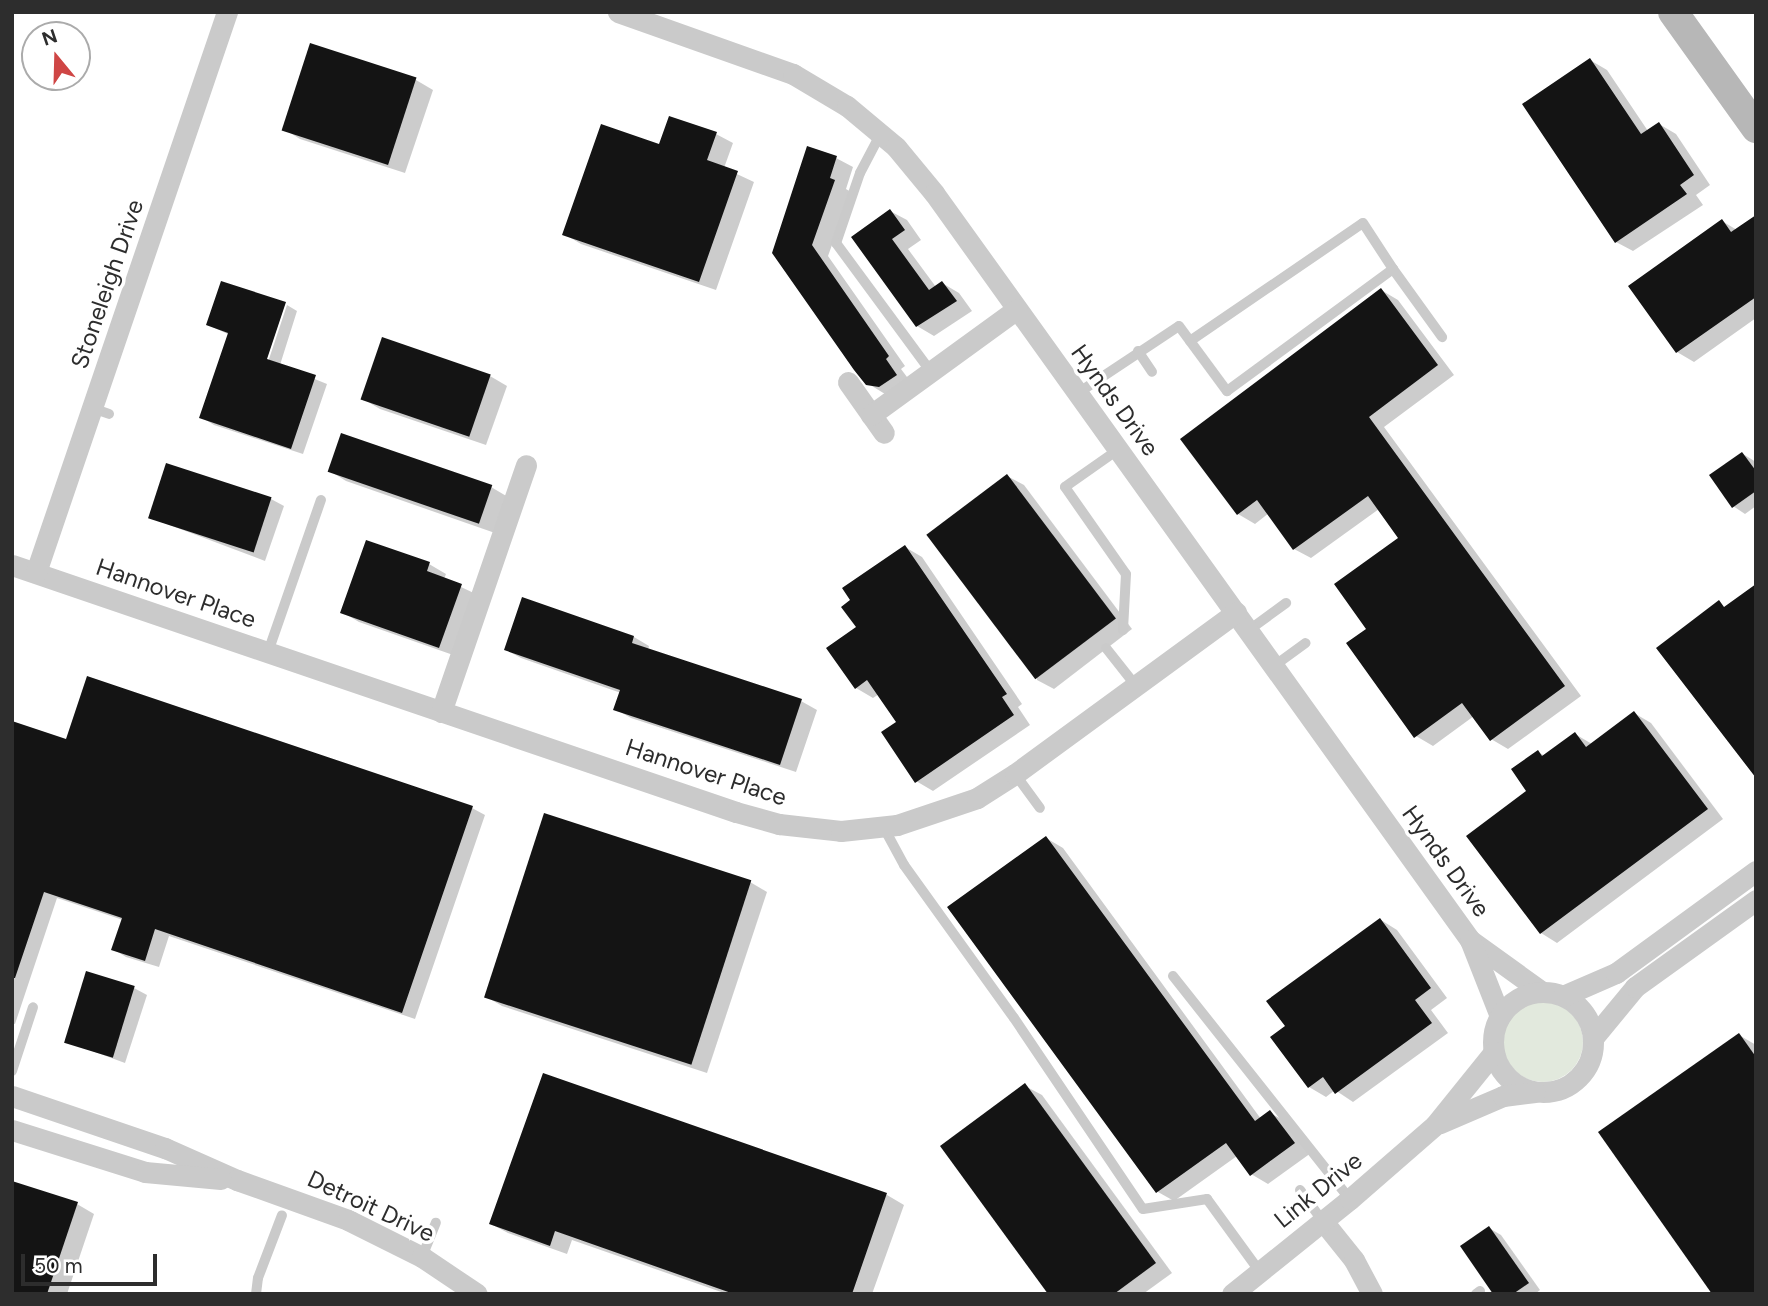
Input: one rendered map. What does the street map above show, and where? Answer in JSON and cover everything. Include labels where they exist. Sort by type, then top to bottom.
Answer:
[{"type":"main road","points":[[1673,12],[1756,128]]},
{"type":"street","name":"Stoneleigh Drive","points":[[36,572],[100,411],[227,12]]},
{"type":"street","name":"Hynds Drive","points":[[618,12],[793,74],[838,100],[881,133],[934,192],[1470,940],[1500,1016]]},
{"type":"street","points":[[871,415],[1017,309]]},
{"type":"street","points":[[848,382],[884,433]]},
{"type":"street","points":[[441,712],[526,465]]},
{"type":"street","name":"Hannover Place","points":[[12,565],[760,820],[819,830],[884,828],[957,807],[1015,774],[1236,612]]},
{"type":"street","points":[[1756,872],[1616,973],[1552,994],[1518,999],[1500,1016],[1494,1034],[1494,1052],[1507,1076],[1517,1085],[1537,1092],[1563,1088],[1578,1078],[1588,1064],[1593,1038],[1616,1007],[1635,988],[1756,900]]},
{"type":"street","name":"Hynds Drive","points":[[1470,940],[1552,994]]},
{"type":"street","points":[[1552,994],[1576,1004],[1586,1016],[1593,1038]]},
{"type":"street","name":"Link Drive","points":[[1232,1294],[1350,1199],[1435,1125],[1494,1052]]},
{"type":"street","name":"Link Drive","points":[[1435,1125],[1503,1096],[1537,1092]]},
{"type":"street","name":"Detroit Drive","points":[[12,1096],[165,1148],[237,1180],[348,1220],[422,1256],[477,1294]]},
{"type":"street","name":"Detroit Drive","points":[[12,1130],[145,1172],[237,1180]]},
{"type":"street","points":[[1322,1220],[1354,1260],[1372,1294]]},
{"type":"lane","points":[[881,133],[860,173],[836,243],[931,372]]},
{"type":"lane","points":[[1190,341],[1363,223],[1441,337]]},
{"type":"lane","points":[[1078,393],[1179,326],[1227,391],[1393,269]]},
{"type":"lane","points":[[1138,351],[1152,372]]},
{"type":"lane","points":[[1119,449],[1065,487],[1126,574],[1123,630]]},
{"type":"lane","points":[[268,652],[321,500]]},
{"type":"lane","points":[[1249,630],[1286,603]]},
{"type":"lane","points":[[1275,666],[1306,643]]},
{"type":"lane","points":[[1106,648],[1136,686]]},
{"type":"lane","points":[[1015,774],[1040,808]]},
{"type":"lane","points":[[884,828],[904,866],[1014,1018],[1143,1209],[1207,1199],[1260,1272]]},
{"type":"lane","points":[[1173,976],[1350,1199]]},
{"type":"lane","points":[[12,1071],[33,1007]]},
{"type":"lane","points":[[1300,1190],[1322,1220]]},
{"type":"lane","points":[[256,1294],[258,1278],[282,1215]]},
{"type":"lane","points":[[422,1256],[436,1223]]},
{"type":"shaded area","points":[[1543,1002],[1558,1005],[1571,1014],[1580,1027],[1583,1042],[1580,1057],[1571,1070],[1558,1079],[1543,1082],[1528,1079],[1515,1070],[1506,1057],[1503,1042],[1506,1027],[1515,1014],[1528,1005]]},
{"type":"building","points":[[310,43],[417,78],[388,165],[282,130]]},
{"type":"building","points":[[1590,58],[1641,134],[1659,122],[1694,175],[1680,185],[1687,194],[1615,243],[1522,104]]},
{"type":"building","points":[[669,116],[717,132],[707,160],[738,171],[699,282],[562,235],[601,124],[659,144]]},
{"type":"building","points":[[807,146],[837,156],[830,178],[835,180],[812,245],[889,356],[886,359],[897,375],[879,387],[866,385],[854,370],[772,253]]},
{"type":"building","points":[[890,209],[905,230],[892,239],[929,290],[942,281],[957,301],[916,327],[851,237]]},
{"type":"building","points":[[1756,215],[1756,297],[1676,353],[1628,286],[1722,219],[1731,232]]},
{"type":"building","points":[[221,281],[286,302],[267,359],[316,375],[291,449],[199,418],[228,333],[206,325]]},
{"type":"building","points":[[1381,288],[1438,365],[1369,417],[1565,686],[1490,741],[1462,703],[1414,738],[1346,643],[1366,629],[1334,584],[1398,538],[1368,496],[1293,550],[1257,500],[1237,515],[1180,439]]},
{"type":"building","points":[[382,337],[491,374],[469,437],[361,399]]},
{"type":"building","points":[[341,433],[492,485],[479,524],[328,472]]},
{"type":"building","points":[[1742,452],[1756,471],[1756,491],[1732,508],[1709,475]]},
{"type":"building","points":[[166,463],[272,497],[254,552],[148,518]]},
{"type":"building","points":[[1007,474],[1116,619],[1035,679],[926,535]]},
{"type":"building","points":[[366,540],[430,562],[427,571],[462,584],[439,648],[340,613]]},
{"type":"building","points":[[905,545],[1007,694],[1002,697],[1014,715],[915,783],[881,732],[896,722],[867,680],[855,689],[826,648],[856,627],[841,607],[850,600],[842,588]]},
{"type":"building","points":[[1756,584],[1756,778],[1656,648],[1719,600],[1724,607]]},
{"type":"building","points":[[522,597],[634,636],[632,643],[802,699],[780,765],[613,710],[620,690],[504,650]]},
{"type":"building","points":[[87,676],[473,806],[402,1013],[155,929],[145,961],[111,950],[122,918],[44,892],[15,978],[12,978],[12,721],[66,739]]},
{"type":"building","points":[[1634,711],[1708,809],[1540,934],[1466,836],[1526,791],[1511,769],[1538,750],[1542,756],[1575,732],[1586,747]]},
{"type":"building","points":[[544,813],[751,880],[691,1065],[484,998]]},
{"type":"building","points":[[1046,836],[1255,1121],[1270,1110],[1295,1143],[1250,1176],[1226,1143],[1156,1193],[947,907]]},
{"type":"building","points":[[1380,918],[1431,988],[1415,1000],[1432,1023],[1335,1094],[1323,1077],[1308,1088],[1270,1037],[1285,1026],[1266,1001]]},
{"type":"building","points":[[86,971],[135,986],[113,1058],[64,1043]]},
{"type":"building","points":[[1739,1033],[1756,1057],[1756,1294],[1712,1294],[1598,1132]]},
{"type":"building","points":[[543,1073],[887,1193],[852,1294],[734,1294],[555,1231],[550,1246],[489,1224]]},
{"type":"building","points":[[1025,1083],[1156,1263],[1114,1294],[1048,1294],[940,1146]]},
{"type":"building","points":[[12,1181],[78,1202],[47,1294],[12,1294]]},
{"type":"building","points":[[1489,1226],[1529,1283],[1513,1294],[1493,1294],[1460,1246]]}]
